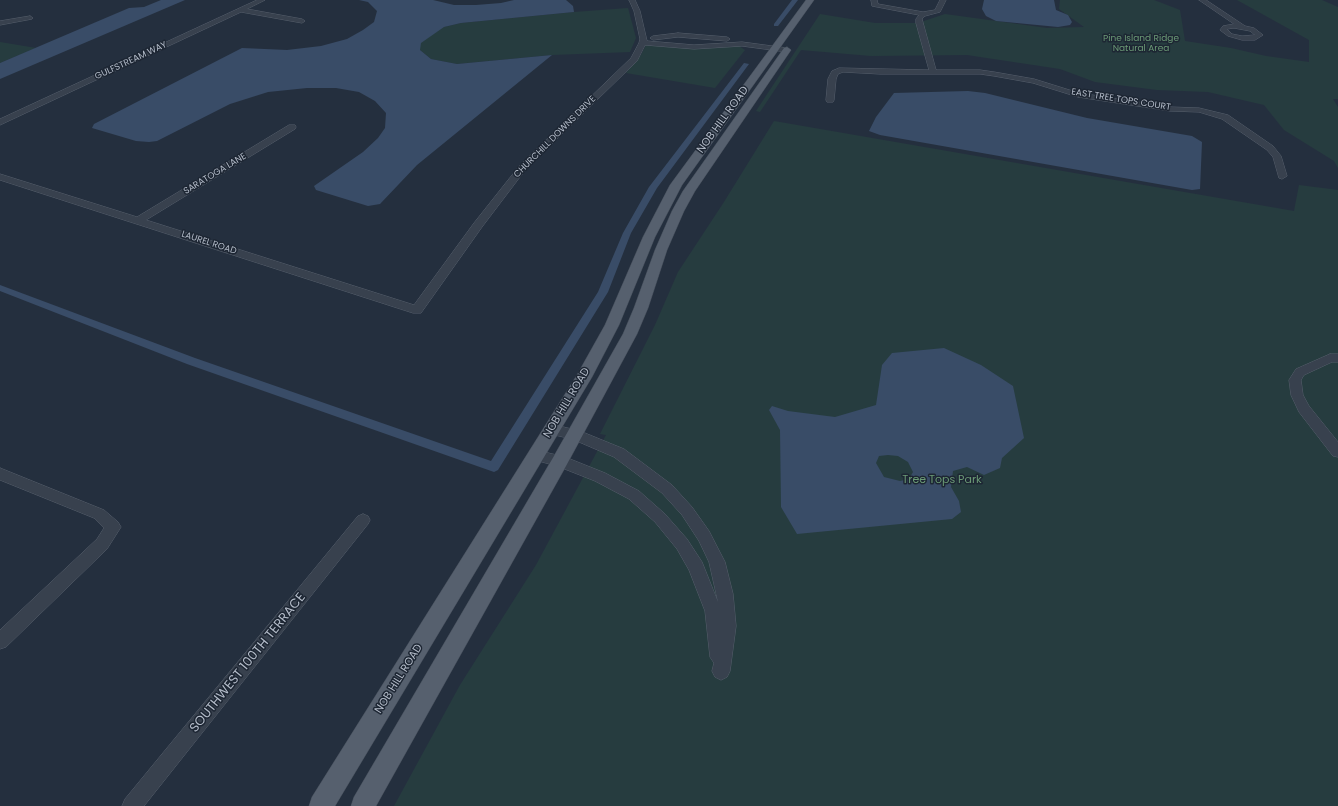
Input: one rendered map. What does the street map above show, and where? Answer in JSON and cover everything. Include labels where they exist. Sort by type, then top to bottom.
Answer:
[{"type":"main road","name":"NOB HILL ROAD","points":[[363,806],[560,461],[630,334],[641,308],[661,250],[678,211],[689,191],[782,47],[810,0]]},
{"type":"main road","name":"NOB HILL ROAD","points":[[321,806],[536,455],[612,325],[649,237],[663,208],[681,179],[782,47],[821,0]]},
{"type":"street","name":"GULFSTREAM WAY","points":[[0,122],[262,0]]},
{"type":"street","points":[[632,0],[637,11],[643,41]]},
{"type":"street","points":[[874,0],[874,5],[923,14],[938,11],[943,0]]},
{"type":"street","points":[[1202,0],[1242,26]]},
{"type":"street","points":[[240,10],[302,21]]},
{"type":"street","points":[[923,14],[919,19],[919,23],[933,72]]},
{"type":"street","points":[[0,23],[30,18]]},
{"type":"street","points":[[643,41],[653,38],[722,38],[782,47]]},
{"type":"street","points":[[665,38],[666,42],[672,45]]},
{"type":"street","points":[[643,41],[694,47],[742,44],[782,47]]},
{"type":"street","name":"CHURCHILL DOWNS DRIVE","points":[[417,310],[478,225],[523,167],[634,59],[643,41]]},
{"type":"street","name":"EAST TREE TOPS COURT","points":[[830,100],[832,79],[835,73],[842,70],[994,74],[1034,81],[1078,95],[1170,109],[1213,113],[1225,117],[1270,148],[1277,156],[1282,176]]},
{"type":"street","name":"SARATOGA LANE","points":[[138,221],[292,127]]},
{"type":"street","name":"LAUREL ROAD","points":[[0,177],[417,310]]},
{"type":"street","points":[[1338,358],[1330,358],[1300,372],[1295,380],[1297,395],[1304,409],[1338,452]]},
{"type":"street","points":[[536,455],[560,461],[600,478],[634,495],[660,518],[682,544],[696,567],[713,611],[721,671],[728,626],[725,594],[717,562],[704,536],[687,511],[667,489],[619,454],[575,434],[551,429]]},
{"type":"street","points":[[0,474],[99,514],[113,527],[102,544],[0,641]]},
{"type":"street","name":"SOUTHWEST 100TH TERRACE","points":[[132,806],[363,520]]},
{"type":"green space","name":"Pine Island Ridge Natural Area","points":[[1060,0],[1154,0],[1180,10],[1185,41],[1231,48],[1266,56],[1309,62],[1309,40],[1237,0],[1322,0],[1338,7],[1338,99],[1333,99],[1338,107],[1338,168],[1334,161],[1284,130],[1264,105],[1208,92],[1157,90],[1095,82],[1060,69],[967,55],[871,56],[801,50],[760,112],[756,111],[820,14],[875,23],[918,23],[945,14],[1047,28],[1084,27],[1059,9]]},
{"type":"green space","points":[[628,8],[636,38],[630,52],[552,55],[457,64],[431,59],[420,50],[420,43],[431,35],[444,27],[461,23]]},
{"type":"green space","points":[[0,42],[36,48],[0,63]]},
{"type":"green space","points":[[646,45],[699,49],[739,46],[745,50],[715,88],[626,73],[641,55]]},
{"type":"green space","name":"Tree Tops Park","points":[[774,121],[1294,211],[1299,185],[1338,190],[1338,806],[394,806],[460,685],[536,565],[606,435],[600,434],[655,325],[678,272],[724,202]]},
{"type":"water","points":[[161,0],[185,0],[0,79],[0,63],[129,8],[144,7]]},
{"type":"water","points":[[359,0],[433,0],[454,5],[476,5],[501,3],[514,0],[566,0],[573,6],[574,12],[461,23],[444,27],[421,43],[420,50],[431,59],[457,64],[552,55],[417,165],[380,204],[368,206],[316,190],[314,186],[363,152],[378,138],[385,128],[386,113],[375,101],[359,92],[336,88],[307,88],[268,92],[230,104],[157,141],[136,141],[92,128],[94,124],[242,48],[287,50],[321,46],[347,39],[374,22],[377,11],[368,2]]},
{"type":"water","points":[[984,0],[1054,0],[1056,10],[1068,15],[1072,22],[1070,25],[1058,27],[996,21],[986,16],[982,9]]},
{"type":"water","points":[[968,91],[985,93],[1087,118],[1192,136],[1202,142],[1200,189],[1192,190],[880,135],[869,131],[876,117],[894,93]]},
{"type":"water","points":[[944,348],[981,365],[1013,386],[1024,438],[1002,458],[1000,468],[984,475],[967,467],[953,471],[951,487],[959,501],[961,512],[952,519],[797,534],[781,507],[780,430],[769,410],[772,406],[788,411],[835,417],[876,405],[882,365],[892,353]],"holes":[[[879,456],[898,456],[908,462],[913,472],[909,479],[900,481],[884,477],[876,463]]]},
{"type":"waterway","points":[[776,25],[795,0]]},
{"type":"waterway","points":[[0,288],[191,361],[494,467],[603,292],[627,233],[653,187],[746,64]]}]
